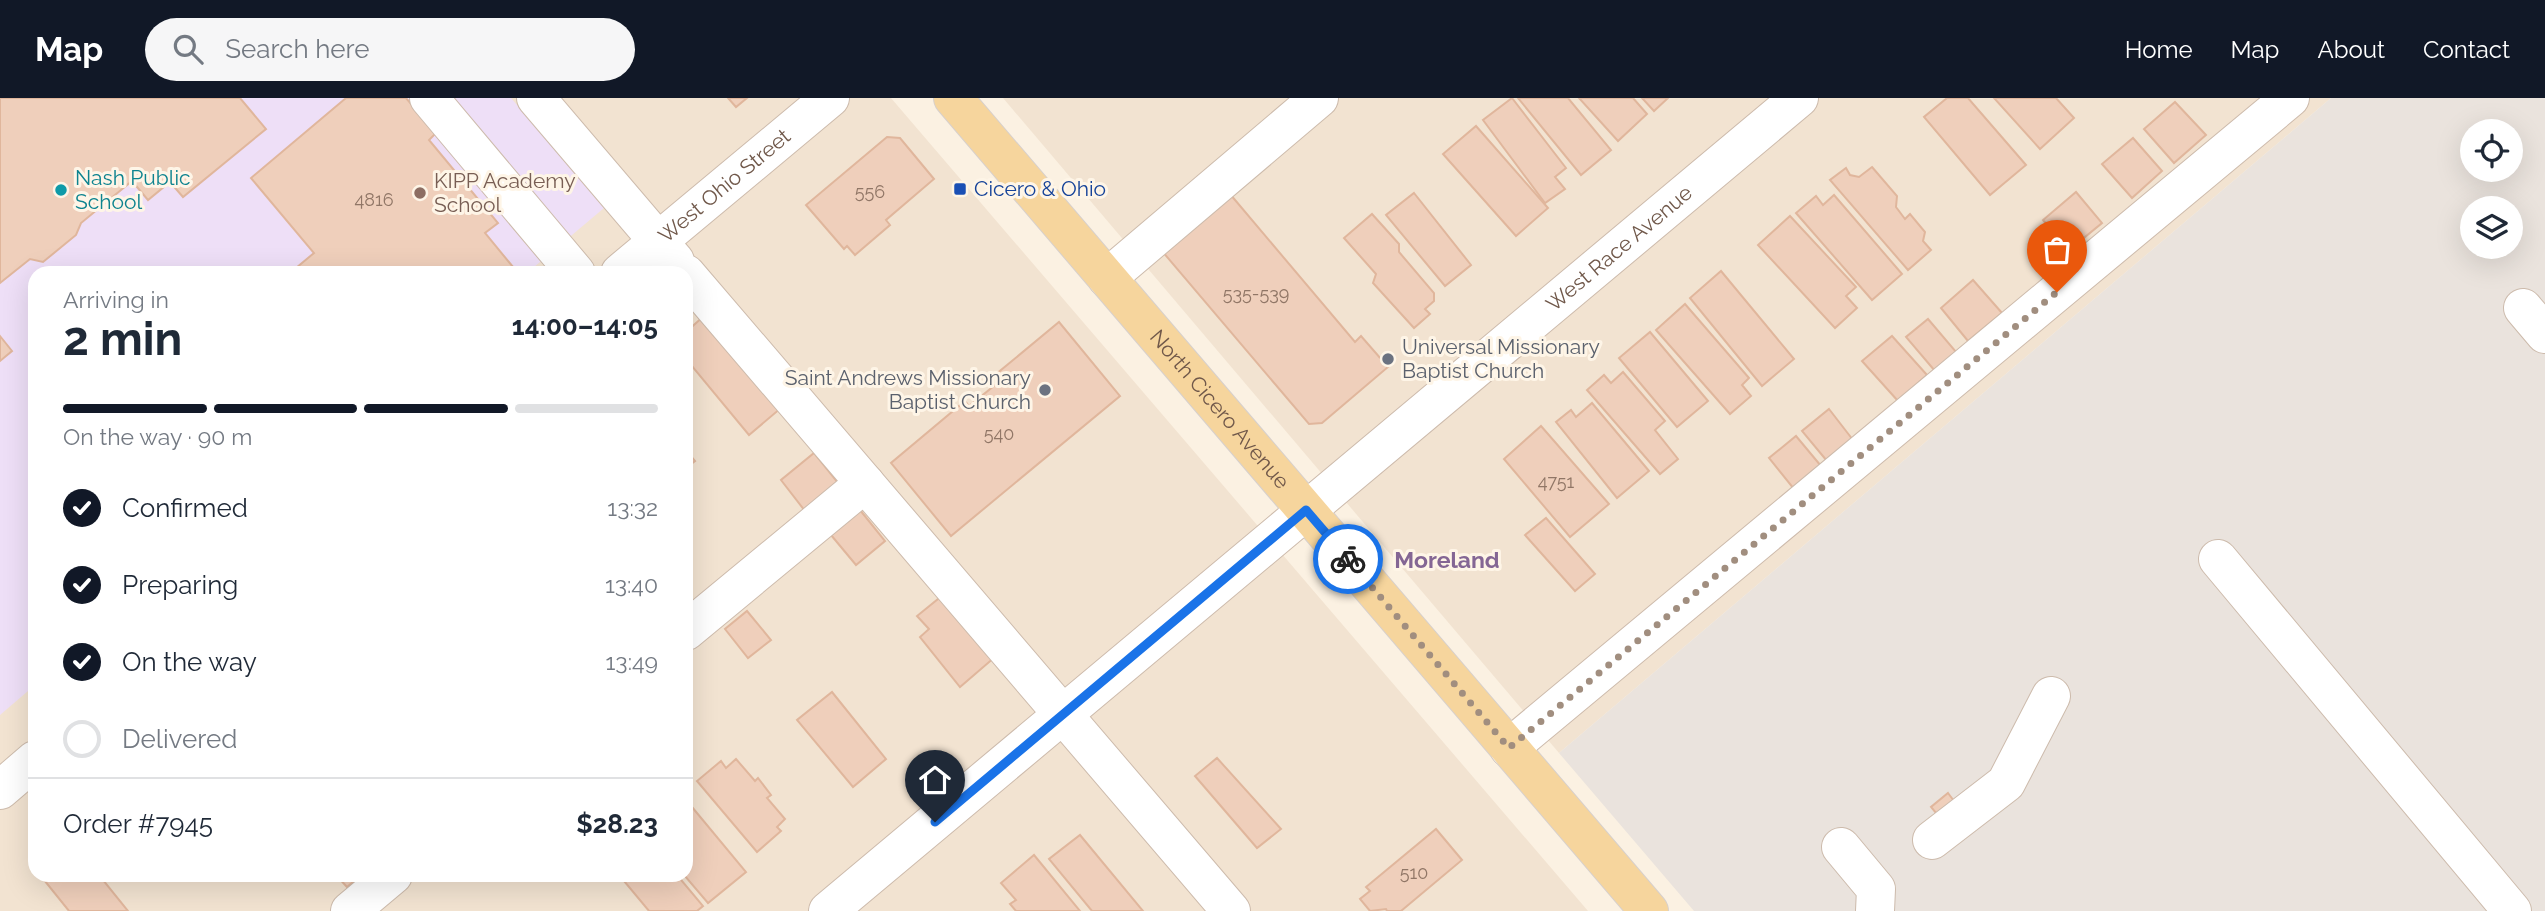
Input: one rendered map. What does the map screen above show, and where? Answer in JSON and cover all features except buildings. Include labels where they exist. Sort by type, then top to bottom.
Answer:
[{"type":"main road","name":"North Cicero Avenue","points":[[953,98],[1649,911]]},
{"type":"street","points":[[429,98],[570,266]]},
{"type":"street","points":[[536,98],[680,266]]},
{"type":"street","name":"West Ohio Street","points":[[628,266],[830,98]]},
{"type":"street","points":[[1107,278],[1320,98]]},
{"type":"street","name":"West Race Avenue","points":[[828,911],[1799,98]]},
{"type":"street","points":[[1509,748],[2290,98]]},
{"type":"street","points":[[693,281],[1231,911]]},
{"type":"street","points":[[693,625],[865,483]]},
{"type":"street","points":[[2218,559],[2512,911]]},
{"type":"street","points":[[1932,840],[2006,783],[2051,696]]},
{"type":"street","points":[[0,790],[28,767]]},
{"type":"street","points":[[1841,847],[1875,900]]},
{"type":"street","points":[[350,911],[385,882]]},
{"type":"shaded area","points":[[0,98],[891,98],[1588,911],[0,911]]},
{"type":"shaded area","points":[[0,98],[511,98],[604,208],[535,266],[28,266],[28,691],[0,715]]},
{"type":"shaded area","points":[[1003,98],[2331,98],[1559,753]]},
{"type":"shaded area","points":[[2331,98],[2545,98],[2545,911],[1694,911],[1559,753]]},
{"type":"way so far","points":[[1348,559],[1509,748],[2057,292]]},
{"type":"place","name":"Cicero & Ohio","points":[[960,189]]},
{"type":"place","name":"Nash Public School","points":[[61,190]]},
{"type":"place","name":"KIPP Academy School","points":[[420,193]]},
{"type":"place","name":"Universal Missionary Baptist Church","points":[[1388,359]]},
{"type":"place","name":"Saint Andrews Missionary Baptist Church","points":[[1045,390]]},
{"type":"district","name":"Moreland","points":[[1447,560]]},
{"type":"route","points":[[935,822],[1306,510],[1348,559]]}]
